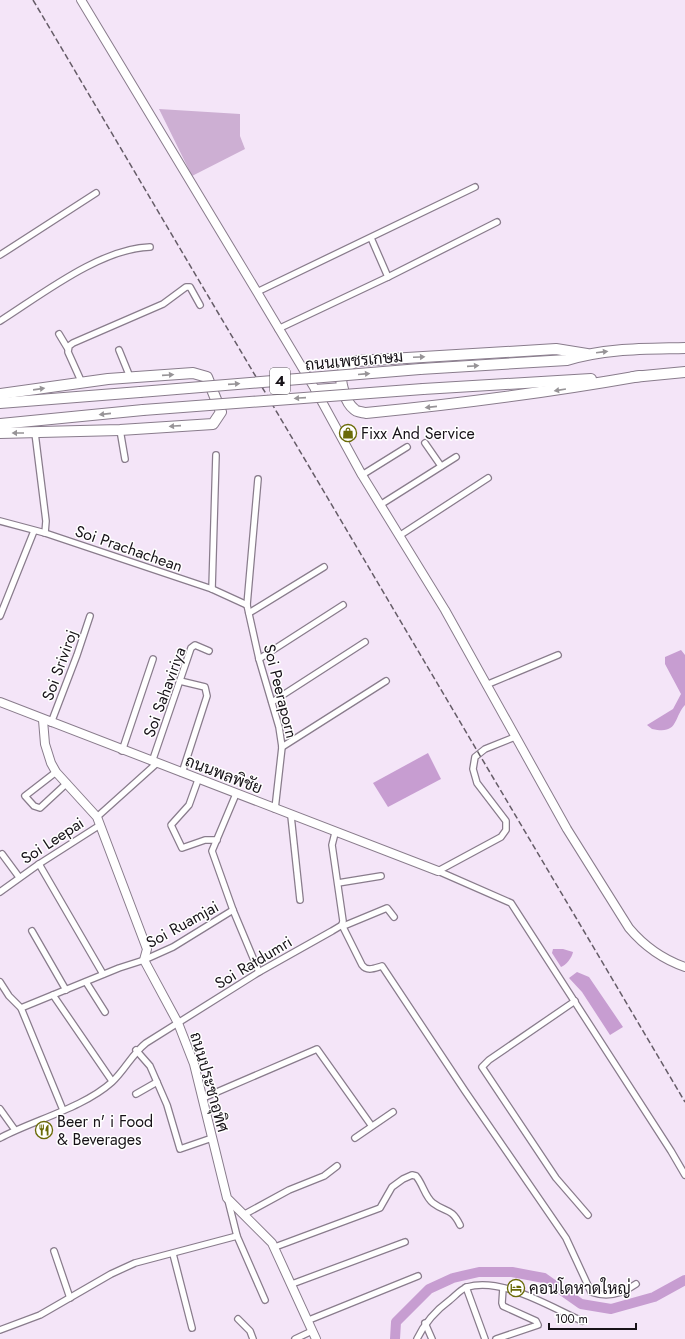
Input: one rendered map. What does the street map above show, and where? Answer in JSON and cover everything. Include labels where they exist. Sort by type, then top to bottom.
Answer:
[{"type":"highway","name":"ถนนเพชรเกษม","points":[[0,403],[420,369],[567,360],[587,354],[615,350],[685,348]]},
{"type":"highway","points":[[587,354],[556,350],[357,361],[348,365],[342,374],[343,387],[349,403],[354,410],[366,413],[463,404],[573,388],[640,376]]},
{"type":"highway","name":"4","points":[[0,424],[143,410],[423,389],[685,372]]},
{"type":"highway","points":[[0,394],[82,382],[193,373],[207,377],[221,412],[213,424],[120,430],[0,433]]},
{"type":"street","points":[[81,0],[315,390],[362,475],[445,610],[567,828],[629,928],[641,943],[652,951],[668,961],[685,967]]},
{"type":"street","points":[[257,292],[475,187]]},
{"type":"street","points":[[0,255],[96,193]]},
{"type":"street","points":[[278,329],[496,222]]},
{"type":"street","points":[[371,238],[388,276]]},
{"type":"street","points":[[0,321],[86,268],[125,251],[138,247],[150,247]]},
{"type":"street","points":[[68,349],[73,343],[163,304],[186,287],[190,287],[200,305]]},
{"type":"street","points":[[59,334],[68,349],[82,382]]},
{"type":"street","points":[[119,350],[130,378]]},
{"type":"street","points":[[315,390],[343,387]]},
{"type":"street","points":[[120,430],[125,459]]},
{"type":"street","points":[[35,433],[46,521],[45,533]]},
{"type":"street","points":[[425,443],[441,466]]},
{"type":"street","points":[[362,475],[407,447]]},
{"type":"street","points":[[212,589],[216,455]]},
{"type":"street","points":[[380,505],[456,457]]},
{"type":"street","points":[[399,536],[488,478]]},
{"type":"street","name":"Soi Peeraporn","points":[[258,479],[247,605],[259,659],[279,727],[282,747],[275,809]]},
{"type":"street","name":"Soi Prachachean","points":[[0,521],[45,533],[212,589],[247,605]]},
{"type":"street","points":[[0,616],[34,531]]},
{"type":"street","points":[[249,613],[324,567]]},
{"type":"street","points":[[259,659],[343,605]]},
{"type":"street","name":"Soi Sriviroj","points":[[51,723],[90,616]]},
{"type":"street","points":[[272,702],[365,642]]},
{"type":"street","name":"Soi Sahaviriya","points":[[154,763],[180,681],[193,646],[209,651]]},
{"type":"street","points":[[486,685],[558,655]]},
{"type":"street","points":[[122,751],[153,659]]},
{"type":"street","points":[[180,681],[205,687],[208,696],[182,773]]},
{"type":"street","points":[[282,747],[371,694],[386,681]]},
{"type":"street","name":"ถนนพลพิชัย","points":[[0,702],[122,751],[438,872]]},
{"type":"street","name":"ถนนประชาอุทิศ","points":[[43,720],[50,763],[56,772],[99,821],[147,950],[144,960],[178,1023],[194,1064],[227,1198]]},
{"type":"street","points":[[438,872],[501,837],[506,830],[506,821],[478,783],[473,769],[475,757],[485,749],[515,737]]},
{"type":"street","name":"Soi Leepai","points":[[0,892],[99,821],[154,763]]},
{"type":"street","points":[[56,772],[25,796],[34,806],[40,808],[67,783]]},
{"type":"street","points":[[198,780],[188,805],[171,825],[182,848],[205,840],[217,840]]},
{"type":"street","points":[[236,794],[212,851],[259,972]]},
{"type":"street","points":[[291,816],[300,900]]},
{"type":"street","points":[[335,833],[332,845],[343,921],[342,925],[364,968],[370,969],[382,966],[465,1091],[566,1238],[591,1292],[601,1296],[624,1293],[636,1284]]},
{"type":"street","points":[[2,854],[19,877]]},
{"type":"street","points":[[39,864],[103,974]]},
{"type":"street","points":[[438,872],[511,903],[671,1150],[685,1175]]},
{"type":"street","points":[[338,883],[381,876]]},
{"type":"street","name":"Soi Ratdumri","points":[[0,1138],[15,1130],[63,1110],[96,1093],[112,1081],[136,1050],[259,972],[342,925],[346,925],[387,908],[394,917]]},
{"type":"street","name":"Soi Ruamjai","points":[[21,1008],[103,974],[144,960],[173,947],[234,910]]},
{"type":"street","points":[[32,931],[66,990]]},
{"type":"street","points":[[0,982],[9,996],[21,1008],[63,1110]]},
{"type":"street","points":[[86,982],[105,1012]]},
{"type":"street","points":[[53,996],[112,1081]]},
{"type":"street","points":[[575,1001],[489,1060],[482,1068],[556,1178],[588,1215]]},
{"type":"street","points":[[203,1098],[317,1049],[371,1126]]},
{"type":"street","points":[[136,1050],[150,1066],[167,1105],[180,1149],[212,1138]]},
{"type":"street","points":[[136,1094],[157,1082]]},
{"type":"street","points":[[0,1109],[15,1130]]},
{"type":"street","points":[[355,1138],[393,1112]]},
{"type":"street","points":[[245,1214],[289,1190],[324,1176],[337,1166]]},
{"type":"street","points":[[275,1248],[380,1208],[392,1187],[412,1175],[416,1176],[420,1180],[433,1203],[453,1213],[460,1225]]},
{"type":"street","points":[[227,1198],[245,1214],[272,1243],[316,1339]]},
{"type":"street","points":[[227,1198],[236,1236],[265,1300]]},
{"type":"street","points":[[0,1330],[36,1317],[111,1274],[135,1263],[236,1236]]},
{"type":"street","points":[[292,1284],[405,1242]]},
{"type":"street","points":[[54,1251],[70,1298]]},
{"type":"street","points":[[172,1254],[192,1328]]},
{"type":"street","points":[[308,1320],[418,1276]]},
{"type":"street","points":[[417,1339],[425,1323],[441,1307],[466,1287],[490,1286],[516,1290],[582,1321]]},
{"type":"street","points":[[466,1287],[485,1339]]},
{"type":"street","points":[[496,1339],[538,1324],[536,1321],[503,1306],[502,1288]]},
{"type":"street","points":[[238,1319],[250,1331],[253,1339]]},
{"type":"street","points":[[425,1323],[432,1339]]},
{"type":"street","points":[[295,1339],[312,1331]]},
{"type":"shaded area","points":[[159,109],[240,114],[240,136],[245,149],[192,176]]},
{"type":"shaded area","points":[[681,650],[685,655],[685,705],[674,724],[667,730],[652,729],[647,725],[673,709],[681,694],[665,664],[665,657]]},
{"type":"shaded area","points":[[428,753],[441,779],[388,807],[373,783]]},
{"type":"shaded area","points":[[553,949],[563,949],[573,952],[565,965],[561,967],[552,953]]},
{"type":"shaded area","points":[[577,972],[589,977],[623,1027],[610,1035],[582,992],[569,978]]},
{"type":"waterway","points":[[395,1339],[396,1322],[429,1289],[453,1278],[479,1272],[512,1272],[544,1278],[581,1304],[611,1309],[654,1297],[685,1280]]},
{"type":"railway","points":[[33,0],[685,1102]]},
{"type":"place","name":"Fixx And Service","points":[[348,433]]},
{"type":"place","name":"Beer n' i Food & Beverages","points":[[44,1130]]},
{"type":"place","name":"คอนโดหาดใหญ่","points":[[516,1288]]}]
